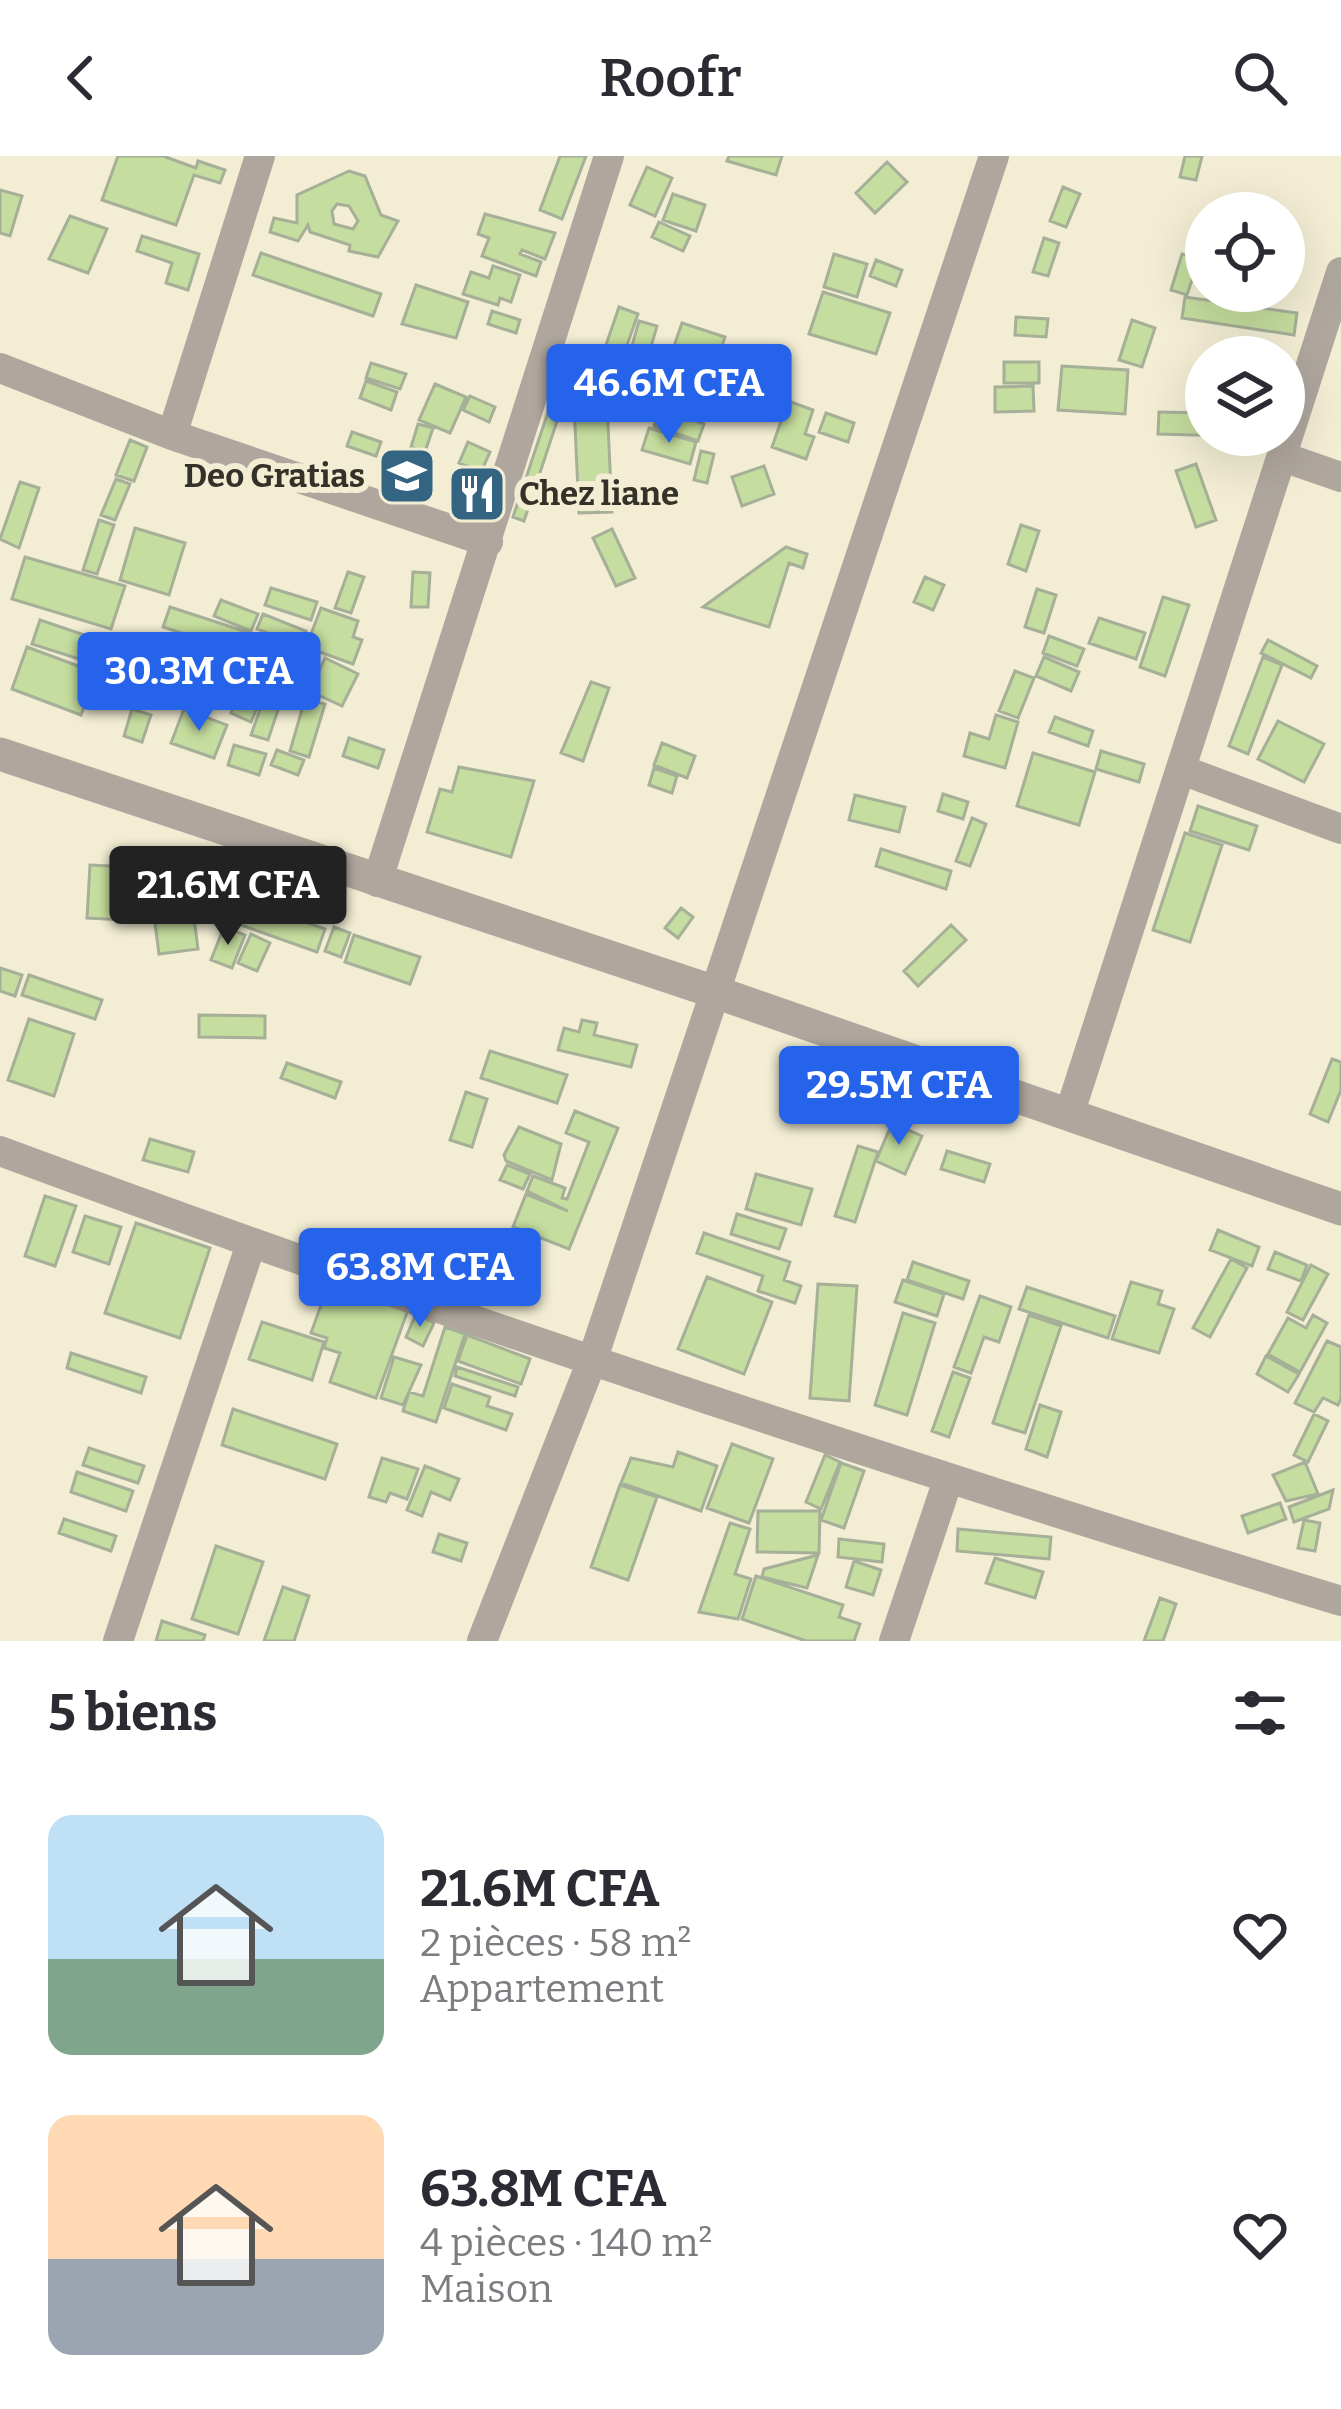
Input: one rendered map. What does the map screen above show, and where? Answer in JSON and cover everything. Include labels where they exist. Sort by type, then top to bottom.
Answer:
[{"type":"street","points":[[172,435],[260,156]]},
{"type":"street","points":[[377,882],[609,156]]},
{"type":"street","points":[[482,1641],[593,1358],[994,156]]},
{"type":"street","points":[[1069,1115],[1341,272]]},
{"type":"street","points":[[0,368],[172,435],[488,542]]},
{"type":"street","points":[[1283,457],[1341,477]]},
{"type":"street","points":[[0,754],[716,992],[1341,1209]]},
{"type":"street","points":[[1182,770],[1341,829]]},
{"type":"street","points":[[0,1151],[251,1244],[948,1480],[1341,1601]]},
{"type":"street","points":[[118,1641],[251,1244]]},
{"type":"street","points":[[894,1641],[948,1480]]},
{"type":"building","points":[[118,156],[163,156],[196,168],[198,161],[225,170],[220,183],[194,175],[176,225],[102,200]]},
{"type":"building","points":[[560,156],[586,156],[562,219],[540,210]]},
{"type":"building","points":[[729,156],[782,156],[776,175],[727,161]]},
{"type":"building","points":[[1185,156],[1202,156],[1196,180],[1180,177]]},
{"type":"building","points":[[887,162],[907,182],[875,213],[856,193]]},
{"type":"building","points":[[647,167],[672,178],[655,216],[630,205]]},
{"type":"building","points":[[349,171],[365,176],[381,215],[398,221],[378,257],[349,251],[350,245],[310,232],[308,225],[298,241],[270,232],[274,218],[297,223],[297,195]],"holes":[[[337,204],[349,206],[358,221],[353,229],[334,224],[332,211]]]},
{"type":"building","points":[[1063,187],[1080,194],[1066,227],[1050,221]]},
{"type":"building","points":[[0,190],[22,196],[10,236],[0,233]]},
{"type":"building","points":[[673,194],[705,205],[696,231],[663,220]]},
{"type":"building","points":[[485,214],[555,233],[545,259],[522,250],[520,254],[541,262],[536,276],[482,256],[489,238],[478,234]]},
{"type":"building","points":[[70,216],[107,229],[88,273],[49,259]]},
{"type":"building","points":[[659,222],[690,236],[683,251],[652,237]]},
{"type":"building","points":[[142,236],[199,254],[188,290],[166,283],[172,263],[137,251]]},
{"type":"building","points":[[1044,238],[1059,243],[1048,276],[1033,272]]},
{"type":"building","points":[[261,253],[381,294],[373,316],[253,275]]},
{"type":"building","points":[[834,254],[867,264],[857,297],[824,287]]},
{"type":"building","points":[[1182,254],[1185,255],[1185,294],[1171,290]]},
{"type":"building","points":[[876,260],[902,270],[896,286],[870,276]]},
{"type":"building","points":[[493,266],[520,275],[511,302],[500,298],[498,305],[463,294],[471,272],[489,278]]},
{"type":"building","points":[[416,285],[468,302],[456,338],[402,324]]},
{"type":"building","points":[[823,292],[890,313],[876,354],[809,334]]},
{"type":"building","points":[[1185,297],[1185,312],[1297,313],[1294,335],[1182,318]]},
{"type":"building","points":[[619,307],[638,314],[625,351],[606,345]]},
{"type":"building","points":[[492,311],[520,320],[516,333],[488,324]]},
{"type":"building","points":[[1016,317],[1048,319],[1046,337],[1015,335]]},
{"type":"building","points":[[1132,320],[1155,328],[1142,367],[1119,360]]},
{"type":"building","points":[[639,321],[657,326],[647,361],[629,356]]},
{"type":"building","points":[[682,323],[725,337],[697,419],[654,404]]},
{"type":"building","points":[[631,360],[648,367],[635,400],[618,393]]},
{"type":"building","points":[[1004,362],[1039,362],[1039,383],[1004,383]]},
{"type":"building","points":[[371,363],[406,374],[400,389],[366,378]]},
{"type":"building","points":[[1062,366],[1128,370],[1125,414],[1058,410]]},
{"type":"building","points":[[366,381],[397,392],[391,410],[360,398]]},
{"type":"building","points":[[435,384],[466,397],[450,433],[419,420]]},
{"type":"building","points":[[1033,386],[1034,411],[995,412],[995,387]]},
{"type":"building","points":[[556,388],[567,391],[524,521],[513,517]]},
{"type":"building","points":[[470,396],[495,407],[489,422],[463,410]]},
{"type":"building","points":[[788,401],[813,410],[805,434],[814,437],[806,459],[772,447]]},
{"type":"building","points":[[607,402],[612,512],[579,513],[574,404]]},
{"type":"building","points":[[660,409],[704,424],[698,441],[654,426]]},
{"type":"building","points":[[1159,412],[1185,413],[1185,435],[1158,434]]},
{"type":"building","points":[[826,413],[854,423],[848,442],[819,432]]},
{"type":"building","points":[[418,424],[433,428],[425,452],[411,447]]},
{"type":"building","points":[[649,428],[696,442],[690,464],[642,450]]},
{"type":"building","points":[[352,432],[381,442],[376,456],[347,446]]},
{"type":"building","points":[[130,440],[147,447],[134,481],[116,475]]},
{"type":"building","points":[[468,442],[490,452],[481,472],[459,463]]},
{"type":"building","points":[[701,451],[714,454],[707,483],[694,480]]},
{"type":"building","points":[[1196,464],[1216,520],[1196,527],[1176,471]]},
{"type":"building","points":[[764,466],[774,494],[742,506],[732,477]]},
{"type":"building","points":[[116,479],[130,484],[115,520],[101,515]]},
{"type":"building","points":[[20,482],[39,488],[19,548],[0,539]]},
{"type":"building","points":[[99,520],[114,525],[97,574],[83,570]]},
{"type":"building","points":[[1021,525],[1039,531],[1026,571],[1008,564]]},
{"type":"building","points":[[135,528],[185,543],[169,595],[120,580]]},
{"type":"building","points":[[612,529],[635,578],[616,586],[593,538]]},
{"type":"building","points":[[786,547],[807,554],[803,568],[789,563],[769,627],[703,607]]},
{"type":"building","points":[[25,557],[125,586],[111,629],[12,599]]},
{"type":"building","points":[[348,572],[364,577],[351,613],[335,608]]},
{"type":"building","points":[[413,572],[430,573],[428,607],[411,607]]},
{"type":"building","points":[[925,577],[944,585],[933,610],[914,602]]},
{"type":"building","points":[[271,588],[317,602],[311,620],[265,605]]},
{"type":"building","points":[[1037,589],[1056,595],[1044,633],[1025,627]]},
{"type":"building","points":[[1163,597],[1189,605],[1165,676],[1140,667]]},
{"type":"building","points":[[221,600],[258,614],[251,631],[214,616]]},
{"type":"building","points":[[170,607],[253,634],[246,654],[163,627]]},
{"type":"building","points":[[321,608],[358,621],[353,637],[362,640],[353,664],[306,647]]},
{"type":"building","points":[[263,614],[306,631],[301,646],[257,629]]},
{"type":"building","points":[[1099,618],[1145,633],[1136,659],[1089,643]]},
{"type":"building","points":[[40,620],[105,642],[98,665],[32,644]]},
{"type":"building","points":[[256,636],[272,642],[258,680],[242,674]]},
{"type":"building","points":[[1049,636],[1084,649],[1077,666],[1043,653]]},
{"type":"building","points":[[160,639],[174,644],[159,683],[145,678]]},
{"type":"building","points":[[1268,640],[1317,666],[1311,678],[1261,653]]},
{"type":"building","points":[[27,647],[97,673],[81,715],[12,689]]},
{"type":"building","points":[[290,649],[317,659],[302,694],[276,684]]},
{"type":"building","points":[[1044,657],[1079,672],[1071,691],[1036,676]]},
{"type":"building","points":[[1263,657],[1282,665],[1248,754],[1229,746]]},
{"type":"building","points":[[325,658],[358,674],[342,706],[310,691]]},
{"type":"building","points":[[1015,671],[1034,678],[1018,718],[999,711]]},
{"type":"building","points":[[244,679],[266,687],[251,722],[231,713]]},
{"type":"building","points":[[591,682],[609,688],[583,761],[561,753]]},
{"type":"building","points":[[268,687],[284,692],[268,740],[251,735]]},
{"type":"building","points":[[305,699],[325,704],[309,757],[290,751]]},
{"type":"building","points":[[132,709],[151,715],[142,742],[124,736]]},
{"type":"building","points":[[184,709],[227,725],[214,758],[171,743]]},
{"type":"building","points":[[996,715],[1018,722],[1005,768],[964,756],[970,733],[989,739]]},
{"type":"building","points":[[1055,717],[1093,731],[1088,746],[1049,732]]},
{"type":"building","points":[[1278,721],[1324,744],[1304,782],[1258,759]]},
{"type":"building","points":[[349,738],[384,750],[378,768],[343,756]]},
{"type":"building","points":[[662,743],[695,756],[687,778],[654,765]]},
{"type":"building","points":[[234,745],[266,754],[259,775],[228,765]]},
{"type":"building","points":[[277,750],[304,760],[298,775],[271,765]]},
{"type":"building","points":[[1101,751],[1144,764],[1139,782],[1096,769]]},
{"type":"building","points":[[1033,753],[1095,772],[1079,825],[1017,806]]},
{"type":"building","points":[[459,767],[534,781],[511,857],[427,832],[440,789],[452,792]]},
{"type":"building","points":[[654,768],[677,776],[672,793],[649,785]]},
{"type":"building","points":[[943,794],[968,802],[963,819],[938,811]]},
{"type":"building","points":[[855,795],[905,807],[899,832],[849,820]]},
{"type":"building","points":[[1198,806],[1257,826],[1249,850],[1190,831]]},
{"type":"building","points":[[972,818],[986,824],[970,866],[956,861]]},
{"type":"building","points":[[1185,833],[1222,845],[1190,942],[1153,930]]},
{"type":"building","points":[[881,849],[951,871],[946,889],[876,866]]},
{"type":"building","points":[[90,865],[130,867],[126,920],[87,918]]},
{"type":"building","points":[[149,867],[325,929],[317,952],[140,889]]},
{"type":"building","points":[[681,908],[693,917],[678,938],[665,928]]},
{"type":"building","points":[[194,918],[198,949],[159,954],[155,923]]},
{"type":"building","points":[[951,925],[966,940],[918,986],[904,971]]},
{"type":"building","points":[[224,927],[245,935],[232,968],[211,960]]},
{"type":"building","points":[[334,927],[350,933],[341,957],[325,951]]},
{"type":"building","points":[[251,934],[270,943],[257,971],[238,963]]},
{"type":"building","points":[[354,935],[420,957],[410,984],[345,962]]},
{"type":"building","points":[[0,968],[22,975],[15,996],[0,991]]},
{"type":"building","points":[[29,975],[102,1000],[95,1019],[22,995]]},
{"type":"building","points":[[199,1015],[265,1016],[265,1038],[199,1037]]},
{"type":"building","points":[[29,1019],[74,1034],[54,1096],[8,1080]]},
{"type":"building","points":[[582,1020],[597,1023],[594,1035],[637,1045],[631,1067],[558,1050],[564,1028],[579,1032]]},
{"type":"building","points":[[490,1051],[567,1075],[557,1103],[481,1078]]},
{"type":"building","points":[[1332,1059],[1341,1062],[1341,1090],[1328,1122],[1310,1114]]},
{"type":"building","points":[[287,1063],[341,1082],[335,1098],[281,1078]]},
{"type":"building","points":[[466,1092],[487,1099],[472,1147],[450,1140]]},
{"type":"building","points":[[575,1111],[618,1128],[569,1249],[513,1227],[526,1194],[568,1211],[527,1191],[533,1176],[565,1188],[562,1198],[567,1199],[589,1142],[566,1133]]},
{"type":"building","points":[[892,1123],[922,1136],[905,1174],[876,1161]]},
{"type":"building","points":[[519,1127],[561,1144],[552,1180],[506,1161],[504,1155]]},
{"type":"building","points":[[150,1139],[194,1152],[188,1172],[143,1160]]},
{"type":"building","points":[[858,1146],[878,1152],[855,1222],[835,1216]]},
{"type":"building","points":[[947,1151],[990,1164],[984,1182],[941,1169]]},
{"type":"building","points":[[507,1165],[530,1174],[523,1189],[500,1180]]},
{"type":"building","points":[[756,1174],[812,1189],[801,1225],[746,1209]]},
{"type":"building","points":[[45,1196],[76,1206],[55,1266],[25,1256]]},
{"type":"building","points":[[737,1214],[786,1229],[779,1249],[731,1234]]},
{"type":"building","points":[[85,1216],[121,1227],[109,1264],[73,1252]]},
{"type":"building","points":[[136,1223],[210,1248],[180,1338],[105,1313]]},
{"type":"building","points":[[1218,1230],[1259,1247],[1252,1266],[1210,1250]]},
{"type":"building","points":[[704,1233],[790,1262],[784,1280],[801,1286],[795,1303],[758,1291],[763,1276],[697,1253]]},
{"type":"building","points":[[1275,1252],[1307,1265],[1301,1281],[1268,1269]]},
{"type":"building","points":[[1231,1259],[1247,1268],[1210,1337],[1193,1328]]},
{"type":"building","points":[[913,1262],[969,1281],[963,1299],[907,1280]]},
{"type":"building","points":[[1311,1265],[1328,1274],[1303,1320],[1287,1312]]},
{"type":"building","points":[[707,1277],[772,1302],[744,1374],[678,1349]]},
{"type":"building","points":[[903,1280],[944,1294],[937,1316],[895,1302]]},
{"type":"building","points":[[1131,1282],[1162,1291],[1158,1304],[1174,1309],[1159,1353],[1112,1339]]},
{"type":"building","points":[[329,1283],[408,1310],[376,1398],[330,1382],[340,1353],[324,1348],[327,1338],[311,1333]]},
{"type":"building","points":[[818,1284],[857,1286],[849,1401],[810,1398]]},
{"type":"building","points":[[1027,1287],[1115,1316],[1108,1338],[1019,1309]]},
{"type":"building","points":[[980,1296],[1011,1307],[999,1342],[984,1337],[971,1373],[954,1367]]},
{"type":"building","points":[[903,1313],[935,1323],[907,1415],[875,1405]]},
{"type":"building","points":[[416,1314],[434,1323],[423,1346],[406,1337]]},
{"type":"building","points":[[1029,1315],[1061,1326],[1025,1433],[993,1423]]},
{"type":"building","points":[[1313,1315],[1327,1323],[1300,1372],[1268,1354],[1288,1318],[1306,1328]]},
{"type":"building","points":[[262,1322],[324,1342],[312,1380],[249,1359]]},
{"type":"building","points":[[445,1327],[465,1334],[436,1422],[403,1411],[409,1392],[423,1396]]},
{"type":"building","points":[[467,1335],[530,1359],[521,1384],[458,1361]]},
{"type":"building","points":[[1327,1341],[1341,1347],[1341,1398],[1338,1405],[1323,1398],[1314,1412],[1295,1403]]},
{"type":"building","points":[[71,1353],[146,1377],[141,1393],[67,1368]]},
{"type":"building","points":[[1266,1356],[1299,1374],[1288,1392],[1257,1374]]},
{"type":"building","points":[[394,1357],[421,1365],[403,1405],[381,1398]]},
{"type":"building","points":[[457,1367],[518,1387],[515,1396],[455,1376]]},
{"type":"building","points":[[953,1372],[970,1378],[949,1437],[932,1431]]},
{"type":"building","points":[[452,1384],[490,1397],[487,1406],[512,1414],[506,1430],[444,1408]]},
{"type":"building","points":[[1040,1405],[1061,1412],[1047,1457],[1026,1449]]},
{"type":"building","points":[[233,1409],[337,1444],[325,1479],[222,1445]]},
{"type":"building","points":[[1314,1414],[1328,1421],[1308,1462],[1294,1455]]},
{"type":"building","points":[[732,1444],[773,1459],[749,1523],[707,1508]]},
{"type":"building","points":[[89,1448],[144,1466],[138,1483],[83,1465]]},
{"type":"building","points":[[678,1452],[717,1466],[701,1511],[621,1483],[631,1458],[673,1467]]},
{"type":"building","points":[[825,1455],[840,1462],[821,1509],[806,1502]]},
{"type":"building","points":[[382,1458],[418,1469],[407,1499],[390,1493],[386,1502],[369,1497]]},
{"type":"building","points":[[1305,1462],[1318,1494],[1286,1501],[1273,1475]]},
{"type":"building","points":[[841,1463],[864,1471],[844,1528],[821,1520]]},
{"type":"building","points":[[425,1466],[459,1479],[450,1500],[431,1492],[422,1516],[407,1510]]},
{"type":"building","points":[[77,1472],[133,1491],[126,1511],[71,1492]]},
{"type":"building","points":[[620,1485],[657,1497],[628,1580],[591,1567]]},
{"type":"building","points":[[1333,1490],[1329,1509],[1294,1522],[1289,1507]]},
{"type":"building","points":[[1280,1503],[1286,1519],[1248,1533],[1242,1516]]},
{"type":"building","points":[[758,1511],[820,1511],[819,1553],[757,1552]]},
{"type":"building","points":[[64,1519],[116,1536],[111,1551],[59,1533]]},
{"type":"building","points":[[1304,1520],[1320,1523],[1315,1551],[1298,1548]]},
{"type":"building","points":[[730,1523],[750,1529],[735,1574],[751,1579],[738,1619],[699,1612]]},
{"type":"building","points":[[958,1529],[1051,1537],[1049,1559],[957,1551]]},
{"type":"building","points":[[439,1534],[467,1543],[461,1561],[433,1552]]},
{"type":"building","points":[[839,1539],[884,1544],[882,1562],[838,1557]]},
{"type":"building","points":[[216,1546],[263,1562],[238,1634],[192,1619]]},
{"type":"building","points":[[818,1555],[807,1588],[762,1577],[764,1569]]},
{"type":"building","points":[[995,1558],[1043,1572],[1035,1598],[986,1583]]},
{"type":"building","points":[[854,1561],[881,1570],[873,1595],[846,1587]]},
{"type":"building","points":[[756,1576],[843,1605],[839,1617],[860,1624],[854,1641],[806,1641],[742,1619]]},
{"type":"building","points":[[283,1587],[309,1596],[294,1641],[264,1641]]},
{"type":"building","points":[[1160,1598],[1176,1604],[1163,1641],[1144,1641]]},
{"type":"building","points":[[162,1621],[205,1635],[203,1641],[156,1641]]},
{"type":"place","name":"Deo Gratias","points":[[407,476]]},
{"type":"place","name":"Chez liane","points":[[477,494]]}]
